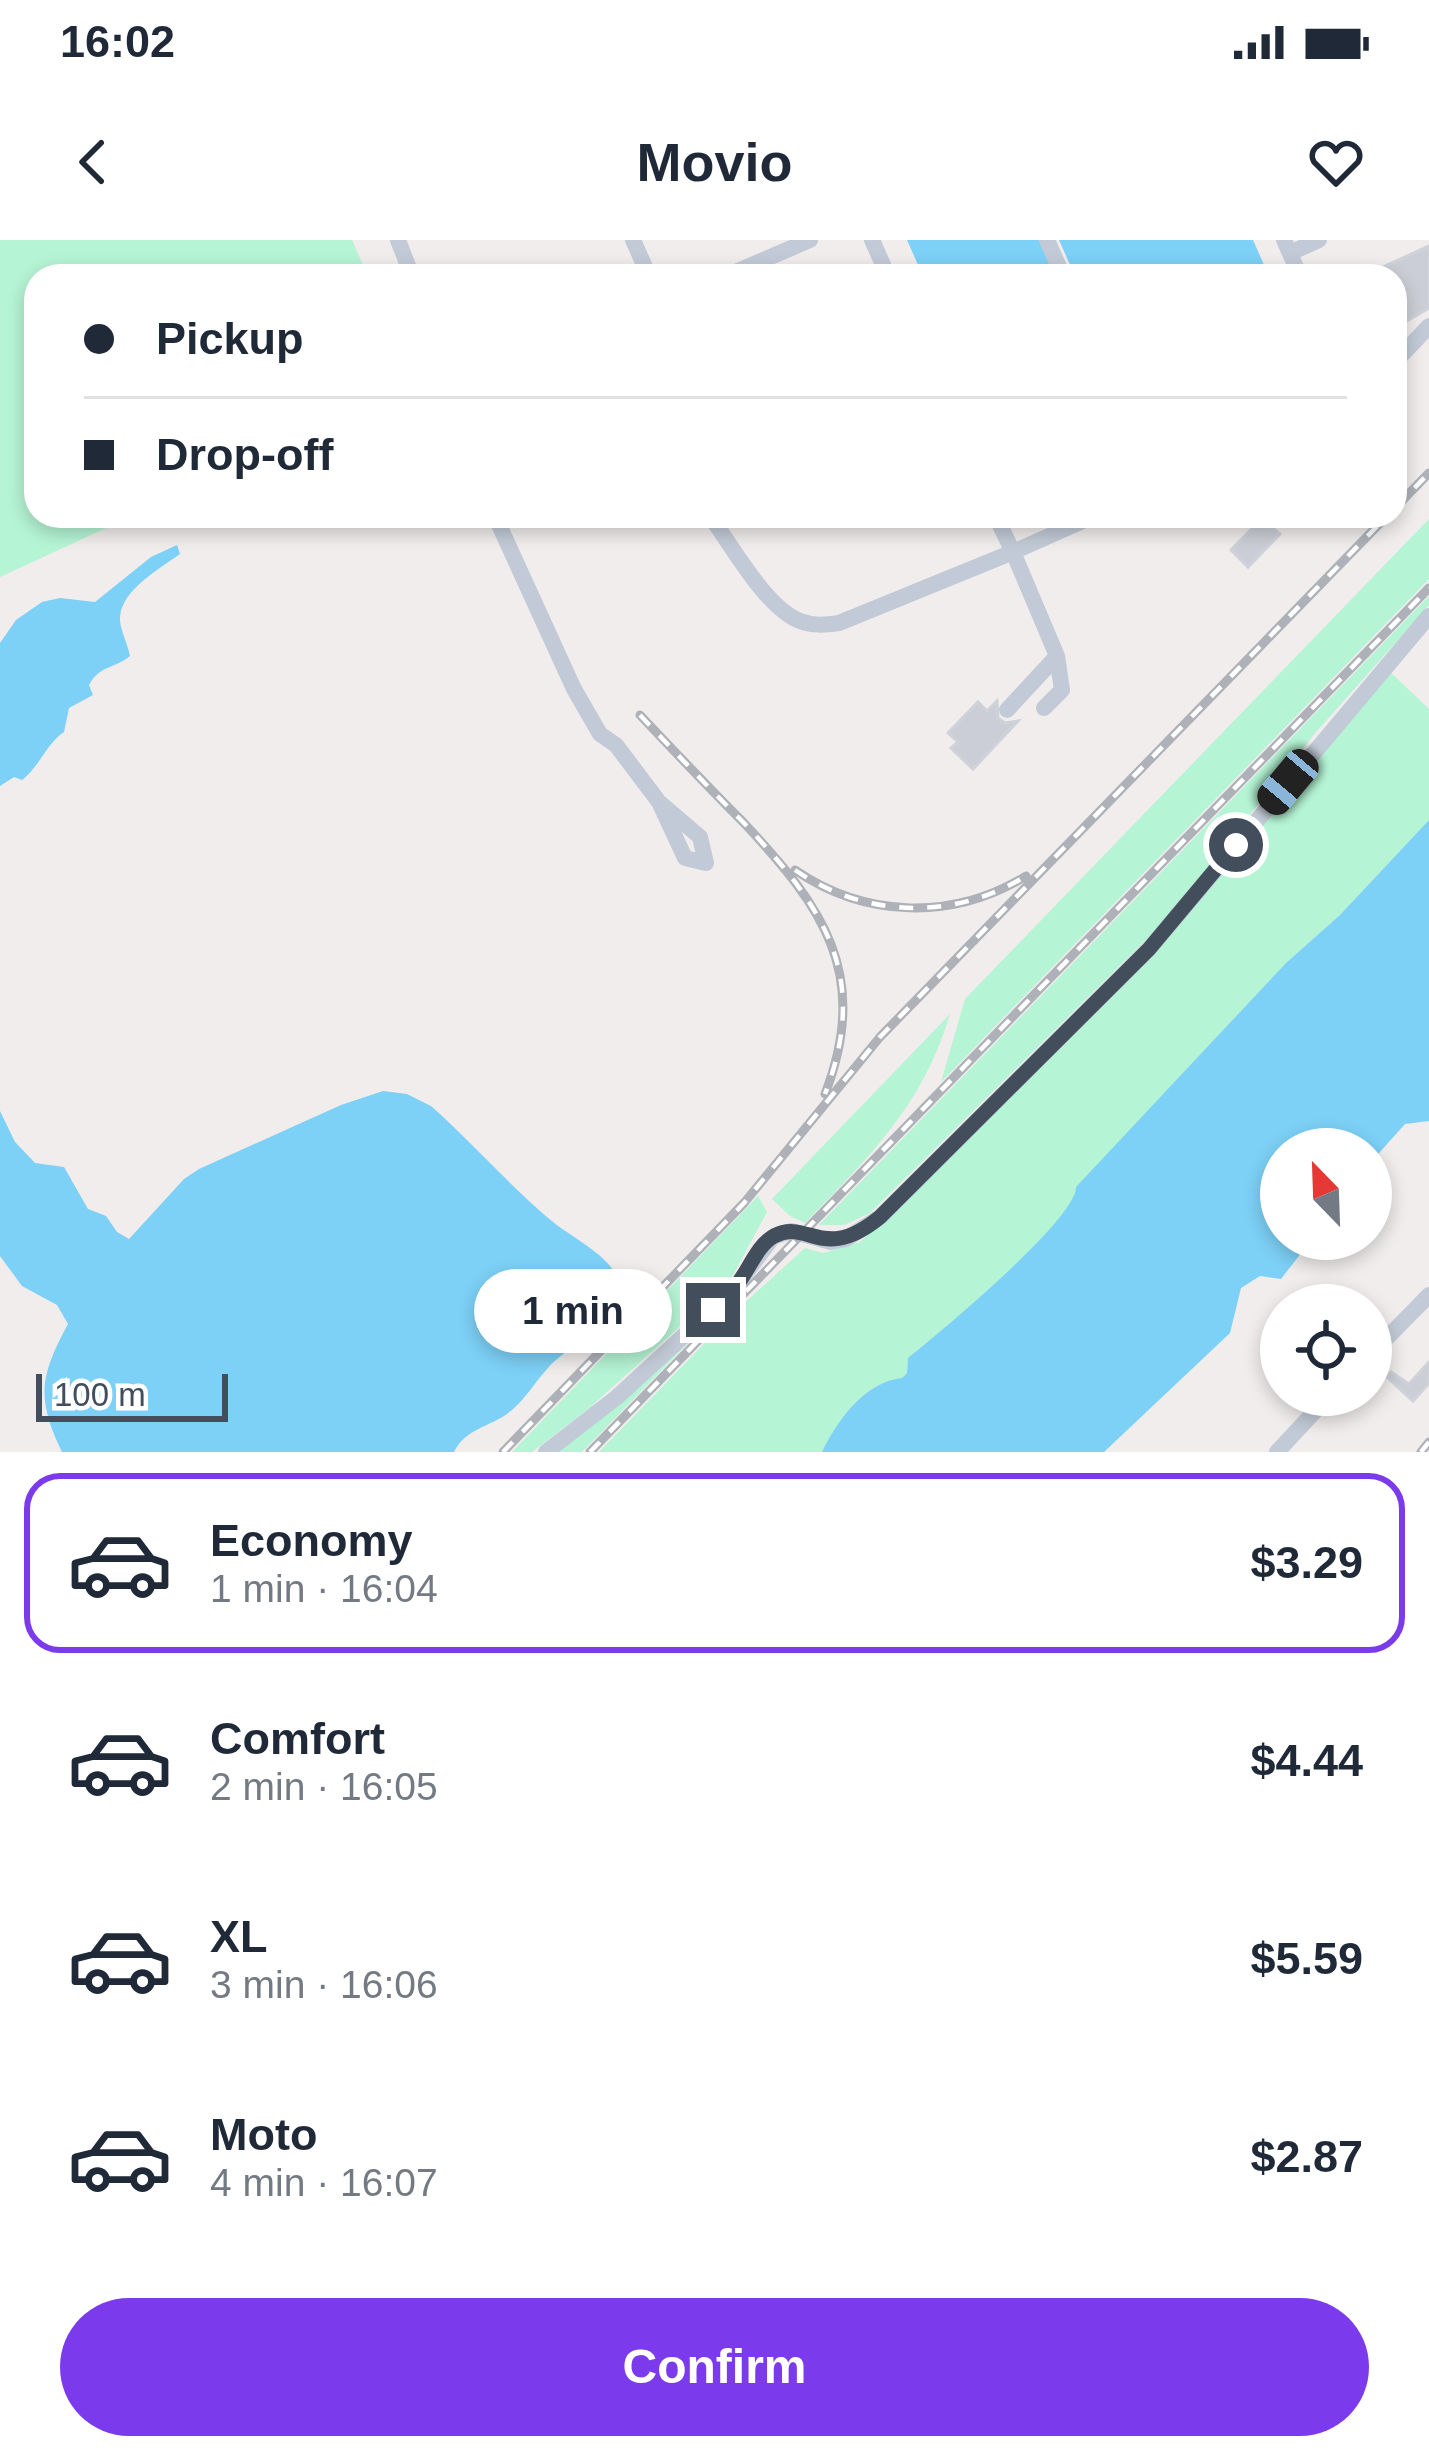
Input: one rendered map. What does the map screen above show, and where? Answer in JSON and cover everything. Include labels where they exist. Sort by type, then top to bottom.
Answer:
[{"type":"lane","points":[[754,264],[810,240]]},
{"type":"lane","points":[[1287,247],[1319,240]]},
{"type":"lane","points":[[501,528],[600,734],[616,745],[659,802]]},
{"type":"lane","points":[[719,528],[766,593],[795,620],[816,626],[839,623],[1067,528]]},
{"type":"lane","points":[[1002,528],[1057,656],[1062,690],[1043,708]]},
{"type":"lane","points":[[546,1452],[617,1397],[713,1310],[773,1237],[791,1231],[831,1242],[862,1232],[880,1217],[1149,949],[1429,616]]},
{"type":"lane","points":[[1007,710],[1057,656]]},
{"type":"lane","points":[[1392,1332],[1429,1294]]},
{"type":"lane","points":[[1277,1452],[1310,1416]]},
{"type":"green space","points":[[0,240],[352,240],[363,264],[24,264],[24,528],[106,528],[0,577]]},
{"type":"green space","points":[[1429,519],[1429,579],[941,1082],[965,999]]},
{"type":"green space","points":[[1429,596],[1429,605],[1316,732],[1165,921],[870,1213],[844,1225],[819,1225]]},
{"type":"green space","points":[[1389,671],[1429,709],[1429,820],[1340,915],[1286,963],[1077,1187],[1071,1203],[1032,1249],[908,1358],[907,1373],[901,1379],[864,1395],[835,1428],[822,1452],[599,1452],[738,1309],[805,1248],[823,1253],[860,1242],[994,1114]]},
{"type":"green space","points":[[950,1014],[925,1076],[892,1128],[805,1223],[790,1216],[772,1199]]},
{"type":"green space","points":[[758,1196],[767,1212],[733,1275],[588,1409],[532,1452],[512,1452]]},
{"type":"green space","points":[[693,1338],[582,1452],[553,1452]]},
{"type":"water","points":[[907,240],[1039,240],[1050,264],[918,264]]},
{"type":"water","points":[[1059,240],[1253,240],[1264,264],[1070,264]]},
{"type":"water","points":[[177,545],[180,554],[144,580],[122,607],[120,621],[130,656],[93,679],[89,685],[93,695],[69,708],[64,732],[22,780],[14,777],[0,786],[0,643],[16,620],[42,602],[60,598],[95,602],[151,557]]},
{"type":"water","points":[[1429,820],[1429,1121],[1405,1124],[1392,1139],[1392,1128],[1260,1128],[1260,1260],[1296,1260],[1281,1279],[1260,1276],[1241,1288],[1230,1333],[1104,1452],[822,1452],[853,1405],[876,1387],[902,1378],[908,1358],[1031,1249],[1070,1203],[1076,1187],[1286,963],[1340,915]]},
{"type":"water","points":[[383,1091],[407,1094],[431,1106],[541,1212],[606,1261],[621,1290],[612,1313],[556,1360],[512,1410],[465,1437],[454,1452],[62,1452],[48,1417],[45,1387],[68,1324],[57,1305],[22,1286],[0,1256],[0,1111],[15,1142],[35,1163],[64,1167],[88,1209],[106,1216],[129,1239],[199,1169]]},
{"type":"building","points":[[1429,246],[1429,308],[1407,321],[1407,264],[1389,264]]},
{"type":"building","points":[[1252,528],[1273,528],[1280,534],[1248,567],[1231,550]]},
{"type":"building","points":[[997,701],[998,718],[1005,723],[1018,721],[973,769],[951,748],[958,742],[948,733],[978,702],[987,711]]},
{"type":"building","points":[[1429,1362],[1429,1383],[1413,1401],[1392,1382],[1392,1373],[1409,1384]]},
{"type":"railway","points":[[1407,496],[1429,473]]},
{"type":"railway","points":[[503,1452],[744,1203],[880,1037],[1375,528]]},
{"type":"railway","points":[[590,1452],[1429,588]]},
{"type":"railway","points":[[640,715],[771,853],[816,914],[831,945],[843,1013],[825,1094]]},
{"type":"railway","points":[[795,870],[850,898],[909,908],[969,901],[1026,876]]},
{"type":"railway","points":[[1421,1452],[1429,1442]]},
{"type":"route","points":[[713,1310],[773,1237],[791,1231],[831,1242],[862,1232],[880,1217],[1149,949],[1236,845]]}]
